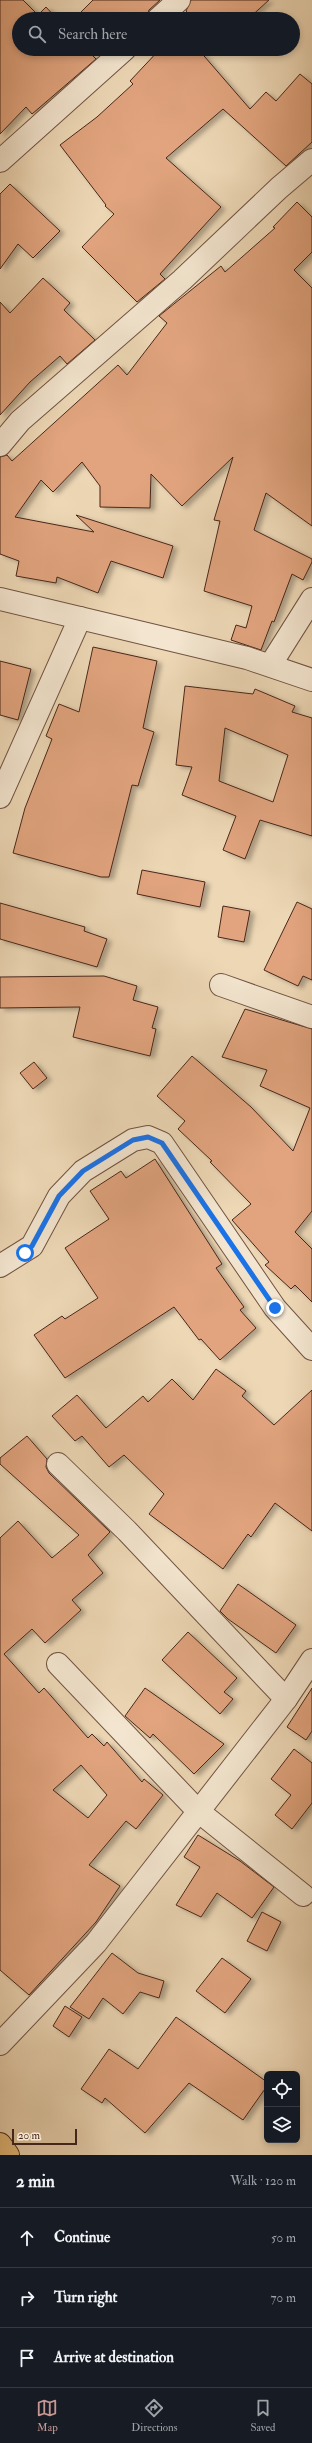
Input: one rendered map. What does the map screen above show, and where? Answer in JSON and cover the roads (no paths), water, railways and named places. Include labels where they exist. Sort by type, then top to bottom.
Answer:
[{"type":"highway","points":[[0,2144],[8,2155]]},
{"type":"street","points":[[166,12],[179,0]]},
{"type":"street","points":[[0,161],[117,56]]},
{"type":"street","points":[[0,445],[20,421],[182,280],[312,160]]},
{"type":"street","points":[[0,599],[271,664],[312,680]]},
{"type":"street","points":[[271,664],[312,599]]},
{"type":"street","points":[[0,797],[80,618]]},
{"type":"street","points":[[221,984],[312,1017]]},
{"type":"street","points":[[0,1266],[32,1246],[59,1196],[83,1171],[133,1140],[148,1137],[162,1143],[275,1308],[312,1349]]},
{"type":"street","points":[[58,1464],[126,1531],[286,1699]]},
{"type":"street","points":[[0,2044],[96,1943],[286,1699],[312,1660]]},
{"type":"street","points":[[58,1664],[198,1811],[303,1895]]}]
